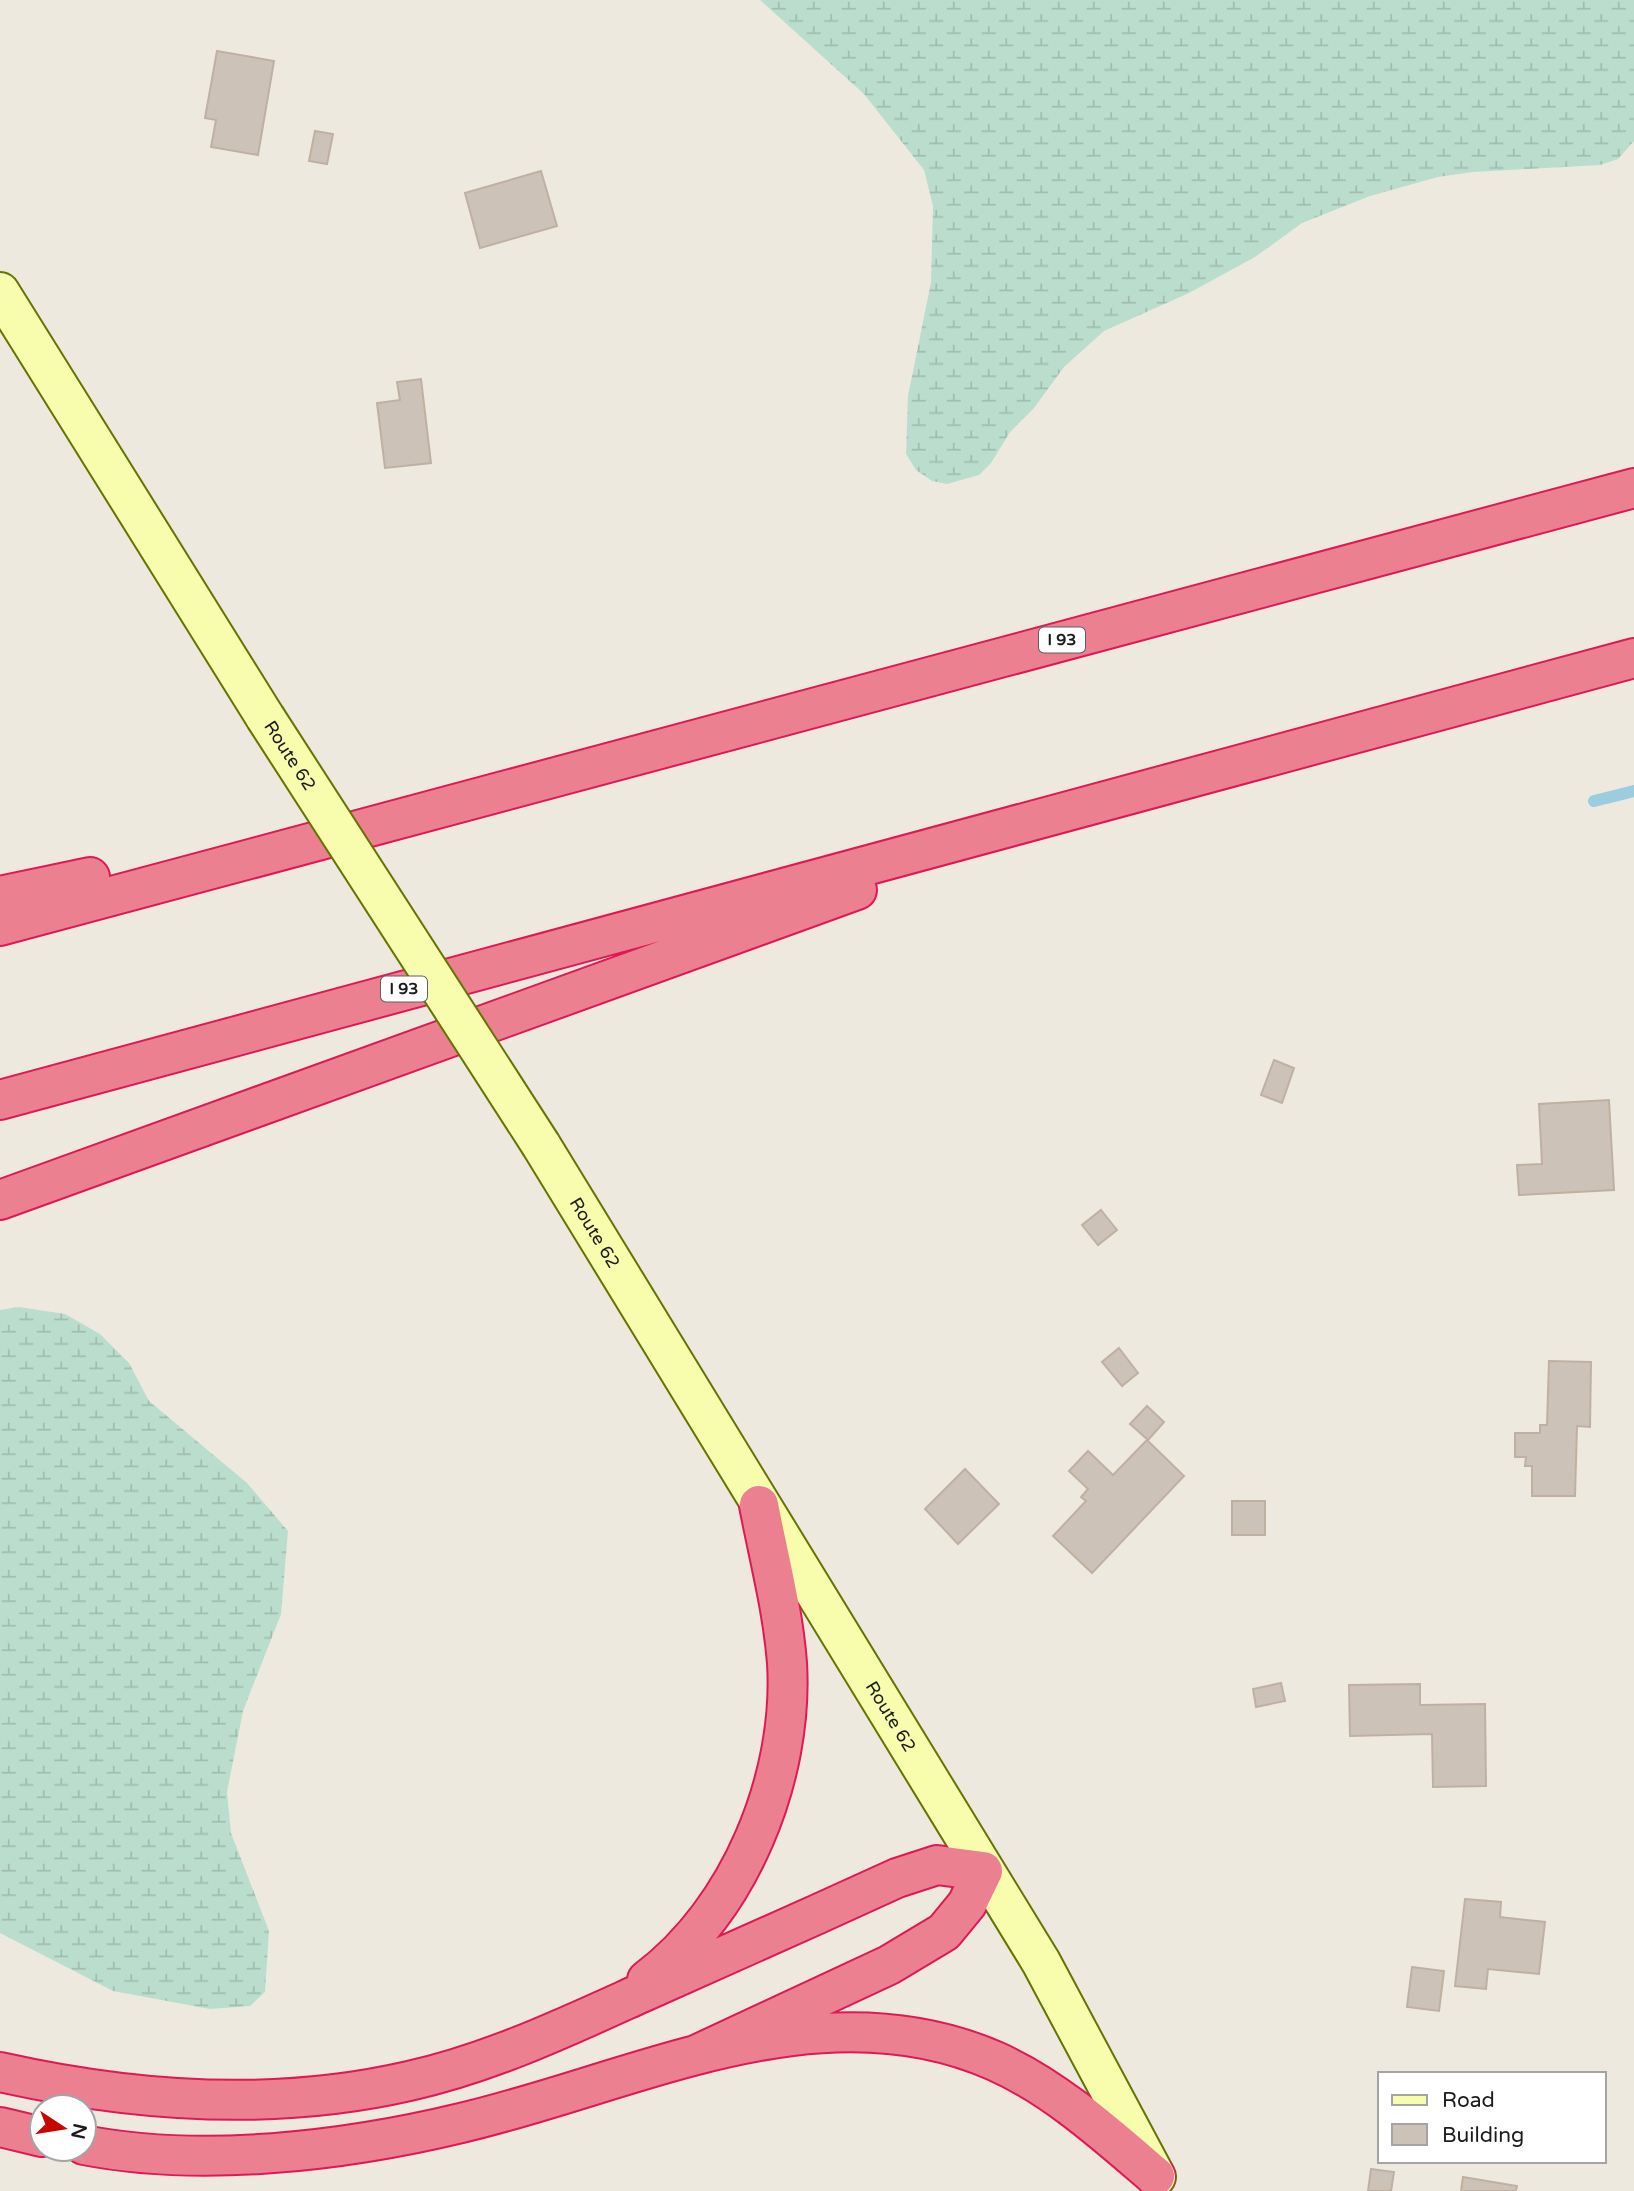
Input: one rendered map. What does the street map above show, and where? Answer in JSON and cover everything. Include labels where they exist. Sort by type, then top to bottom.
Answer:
[{"type":"highway","name":"I 93","points":[[0,926],[1634,488]]},
{"type":"highway","name":"I 93","points":[[0,1100],[1634,658]]},
{"type":"highway","points":[[0,896],[489,793]]},
{"type":"highway","points":[[0,1200],[336,1076],[1129,793]]},
{"type":"highway","points":[[592,2015],[643,1983],[687,1944],[737,1874],[764,1816],[782,1744],[787,1663],[759,1505]]},
{"type":"highway","points":[[0,2072],[78,2088],[177,2099],[289,2099],[411,2081],[479,2060],[592,2015],[897,1878],[937,1866],[984,1871],[967,1904],[944,1932],[889,1965],[698,2054]]},
{"type":"highway","points":[[98,2147],[164,2154],[242,2153],[312,2150],[382,2140],[476,2119],[698,2054],[762,2041],[855,2030],[927,2040],[960,2048],[1024,2076],[1093,2124],[1159,2183]]},
{"type":"highway","points":[[0,2127],[28,2134]]},
{"type":"main road","name":"Route 62","points":[[0,292],[265,717],[541,1145],[1041,1962],[1159,2183]]},
{"type":"green space","points":[[760,0],[1634,0],[1634,141],[1618,159],[1600,165],[1473,172],[1438,177],[1370,196],[1302,223],[1255,257],[1189,293],[1104,331],[1064,367],[1034,408],[1010,432],[991,463],[979,475],[947,484],[932,481],[916,470],[906,454],[908,396],[931,282],[933,206],[924,170],[864,94]]},
{"type":"green space","points":[[19,1307],[65,1314],[100,1334],[129,1363],[149,1401],[247,1483],[288,1531],[281,1614],[243,1711],[227,1792],[231,1833],[269,1931],[265,1992],[250,2006],[210,2009],[113,1991],[0,1933],[0,1310]]},
{"type":"building","points":[[217,51],[274,61],[258,155],[211,147],[216,120],[205,118]]},
{"type":"building","points":[[315,131],[333,134],[327,164],[309,161]]},
{"type":"building","points":[[541,171],[557,226],[480,248],[465,193]]},
{"type":"building","points":[[421,379],[431,463],[385,468],[377,403],[400,400],[397,382]]},
{"type":"building","points":[[1274,1060],[1294,1068],[1282,1103],[1261,1095]]},
{"type":"building","points":[[1609,1100],[1614,1190],[1519,1195],[1517,1165],[1542,1164],[1539,1104]]},
{"type":"building","points":[[1101,1210],[1117,1230],[1098,1245],[1082,1225]]},
{"type":"building","points":[[1119,1348],[1138,1373],[1122,1386],[1102,1362]]},
{"type":"building","points":[[1549,1361],[1591,1362],[1590,1427],[1577,1426],[1575,1496],[1532,1496],[1532,1466],[1525,1466],[1526,1457],[1515,1457],[1515,1433],[1540,1433],[1540,1425],[1547,1425]]},
{"type":"building","points":[[1147,1406],[1164,1422],[1148,1440],[1130,1424]]},
{"type":"building","points":[[1147,1440],[1184,1476],[1092,1573],[1053,1536],[1086,1501],[1081,1497],[1088,1489],[1069,1471],[1088,1451],[1113,1475]]},
{"type":"building","points":[[965,1469],[999,1504],[958,1544],[925,1509]]},
{"type":"building","points":[[1232,1501],[1265,1501],[1265,1535],[1232,1535]]},
{"type":"building","points":[[1281,1683],[1285,1701],[1256,1707],[1253,1689]]},
{"type":"building","points":[[1420,1684],[1420,1705],[1485,1704],[1486,1786],[1433,1787],[1432,1734],[1350,1736],[1349,1685]]},
{"type":"building","points":[[1465,1899],[1501,1902],[1500,1917],[1545,1922],[1539,1974],[1488,1969],[1486,1989],[1455,1986]]},
{"type":"building","points":[[1412,1967],[1444,1971],[1439,2011],[1407,2007]]},
{"type":"building","points":[[1371,2169],[1394,2172],[1391,2191],[1368,2191]]},
{"type":"building","points":[[1463,2177],[1517,2186],[1516,2191],[1461,2191]]},
{"type":"waterway","points":[[1594,801],[1634,791]]}]
